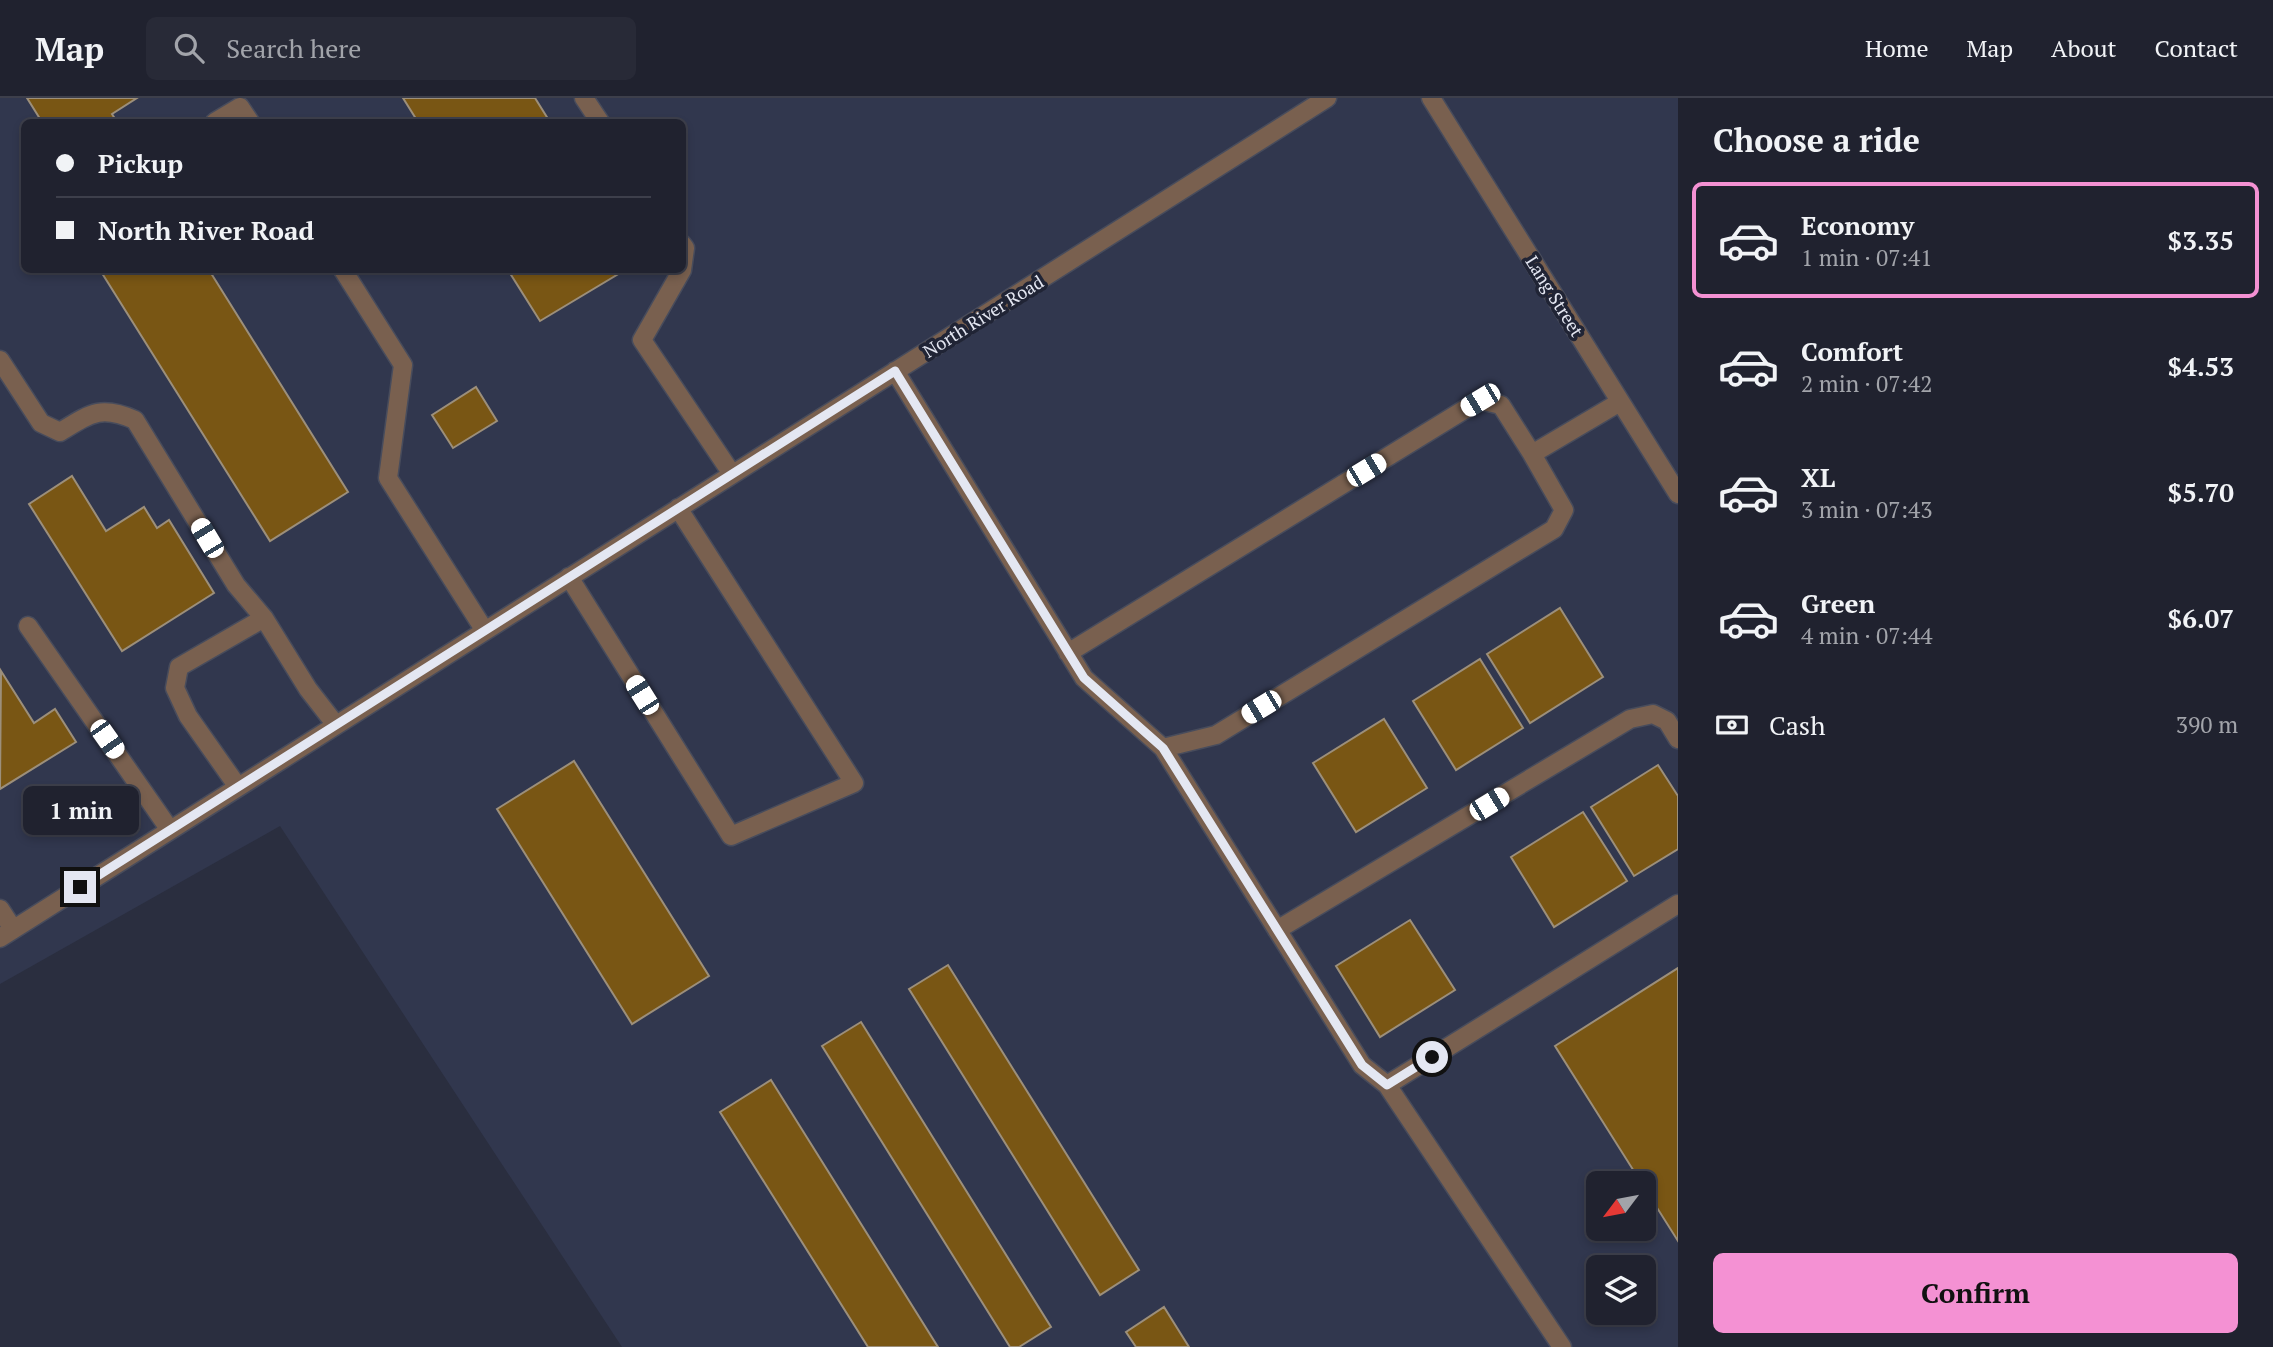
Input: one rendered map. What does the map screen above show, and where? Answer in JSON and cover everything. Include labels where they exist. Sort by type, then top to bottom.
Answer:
[{"type":"street","points":[[584,98],[598,119]]},
{"type":"street","name":"North River Road","points":[[7,934],[1326,98]]},
{"type":"street","name":"Lang Street","points":[[1431,98],[1678,494]]},
{"type":"street","points":[[220,119],[240,107],[248,119]]},
{"type":"street","points":[[345,273],[403,365],[388,478],[485,631]]},
{"type":"street","points":[[680,273],[642,340],[732,474]]},
{"type":"street","points":[[0,360],[40,423],[60,432],[91,413],[114,411],[135,420],[236,585],[264,618],[308,689],[336,725]]},
{"type":"street","points":[[895,371],[1084,678],[1163,748],[1362,1065],[1387,1085],[1562,1347]]},
{"type":"street","points":[[1068,653],[1480,400],[1501,405],[1564,510],[1554,528],[1216,735],[1163,748]]},
{"type":"street","points":[[1532,454],[1620,402]]},
{"type":"street","points":[[569,578],[731,835],[854,783],[678,508]]},
{"type":"street","points":[[238,787],[188,716],[174,688],[179,667],[264,618]]},
{"type":"street","points":[[28,626],[170,830]]},
{"type":"street","points":[[1277,930],[1630,719],[1653,714],[1667,721],[1678,739]]},
{"type":"street","points":[[1387,1085],[1678,904]]},
{"type":"street","points":[[0,909],[7,934]]},
{"type":"shaded area","points":[[0,98],[1678,98],[1678,1347],[622,1347],[280,826],[0,984]]},
{"type":"building","points":[[27,98],[137,98],[112,114],[115,119],[40,119]]},
{"type":"building","points":[[403,98],[535,98],[548,119],[416,119]]},
{"type":"building","points":[[102,273],[211,273],[348,492],[270,541]]},
{"type":"building","points":[[510,273],[620,273],[540,321]]},
{"type":"building","points":[[476,387],[497,421],[453,448],[432,415]]},
{"type":"building","points":[[72,476],[106,531],[144,507],[157,528],[169,520],[214,593],[122,651],[29,504]]},
{"type":"building","points":[[1560,608],[1603,677],[1530,723],[1487,654]]},
{"type":"building","points":[[1480,659],[1523,728],[1456,770],[1413,701]]},
{"type":"building","points":[[1,671],[34,723],[55,709],[76,742],[0,789]]},
{"type":"building","points":[[1384,719],[1427,788],[1356,832],[1313,763]]},
{"type":"building","points":[[574,761],[709,976],[632,1024],[497,809]]},
{"type":"building","points":[[1658,765],[1678,796],[1678,849],[1634,876],[1591,807]]},
{"type":"building","points":[[1583,812],[1627,881],[1554,927],[1511,857]]},
{"type":"building","points":[[1410,920],[1455,990],[1380,1037],[1336,966]]},
{"type":"building","points":[[948,965],[1139,1270],[1100,1295],[909,989]]},
{"type":"building","points":[[1678,968],[1678,1241],[1656,1206],[1656,1171],[1634,1171],[1555,1046]]},
{"type":"building","points":[[861,1022],[1051,1327],[1019,1347],[1010,1347],[822,1046]]},
{"type":"building","points":[[771,1080],[938,1347],[868,1347],[720,1112]]},
{"type":"building","points":[[1164,1307],[1189,1347],[1136,1347],[1126,1332]]},
{"type":"route","points":[[80,887],[895,371],[1084,678],[1163,748],[1362,1065],[1387,1085],[1432,1057]]}]
